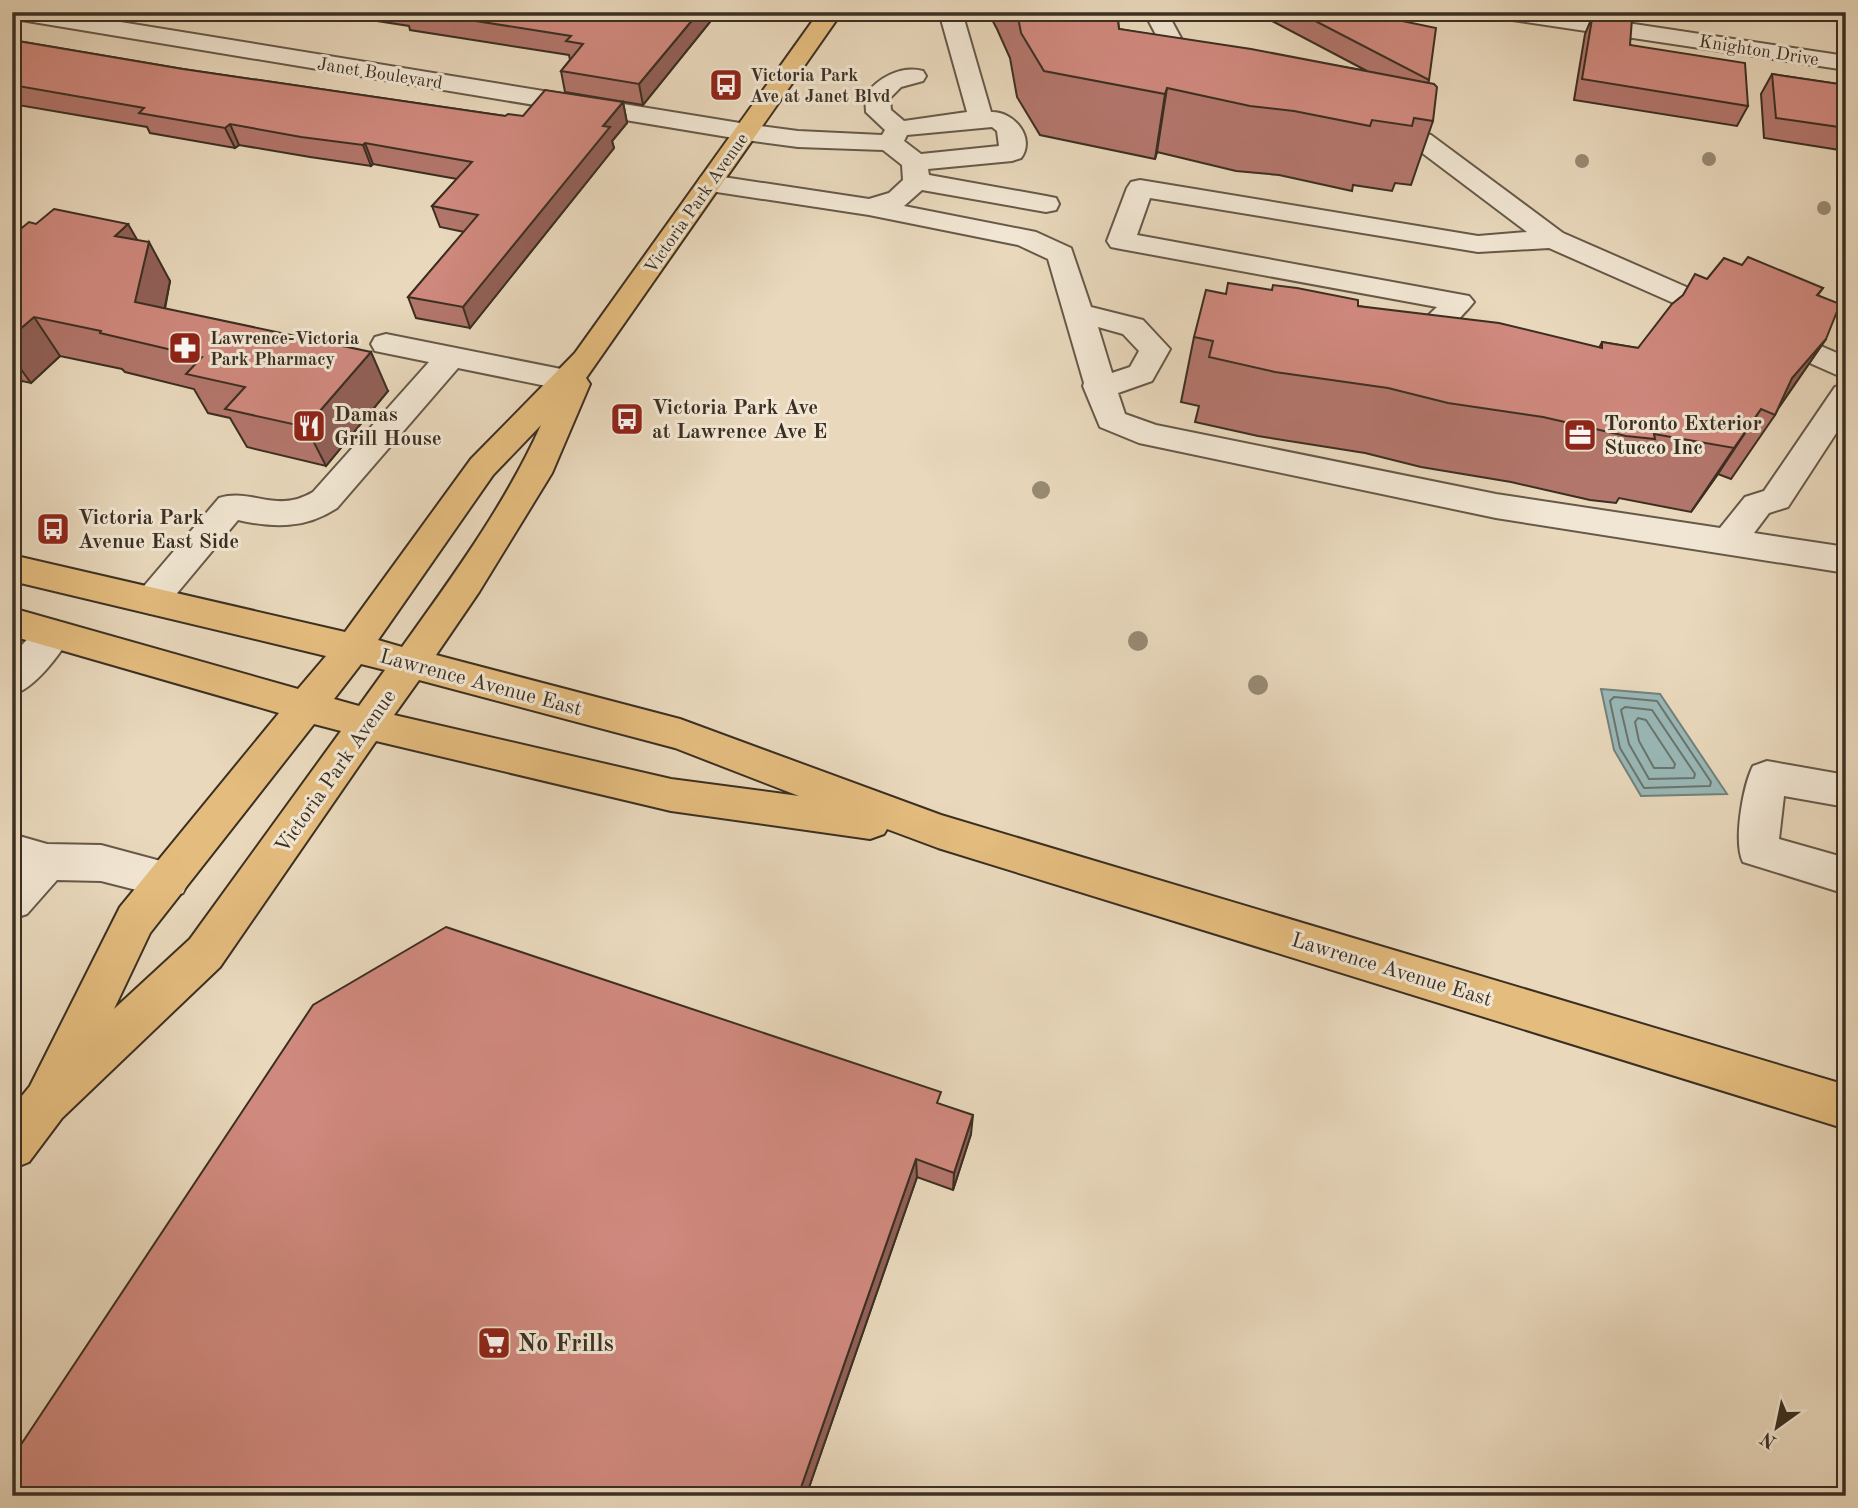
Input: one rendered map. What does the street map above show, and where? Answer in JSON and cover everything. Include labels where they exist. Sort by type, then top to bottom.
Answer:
[{"type":"main road","name":"Victoria Park Avenue","points":[[46,1102],[135,920],[353,648],[482,467],[576,370],[831,12]]},
{"type":"main road","name":"Victoria Park Avenue","points":[[12,1146],[46,1102],[205,953],[412,664],[536,473],[576,370]]},
{"type":"main road","name":"Lawrence Avenue East","points":[[12,568],[353,648],[680,734],[939,831],[1846,1107]]},
{"type":"main road","name":"Lawrence Avenue East","points":[[12,622],[368,724],[671,795],[939,831]]},
{"type":"street","name":"Janet Boulevard","points":[[15,12],[798,139],[894,136],[981,119]]},
{"type":"street","points":[[869,207],[900,199],[915,172],[1012,153],[1010,129],[998,119],[981,119],[950,12]]},
{"type":"street","points":[[1155,12],[1200,95],[1213,98]]},
{"type":"street","name":"Knighton Drive","points":[[1506,12],[1846,63]]},
{"type":"street","points":[[914,76],[892,82],[877,96],[878,112],[915,172],[1046,204]]},
{"type":"street","points":[[1357,127],[1422,139],[1553,239],[1846,369]]},
{"type":"street","points":[[710,183],[869,207],[1026,238],[1061,254],[1098,386],[1111,420],[1150,435],[1496,506],[1727,544],[1846,560]]},
{"type":"street","points":[[1468,273],[1140,188],[1121,241],[1468,273],[1553,239]]},
{"type":"street","points":[[1380,333],[1421,340],[1468,273]]},
{"type":"street","points":[[1077,312],[1133,327],[1155,349],[1150,368],[1139,377],[1098,386]]},
{"type":"street","points":[[386,344],[451,357],[576,370]]},
{"type":"street","points":[[151,601],[231,506],[280,516],[311,511],[325,500],[451,357]]},
{"type":"street","points":[[1727,544],[1757,505],[1776,499],[1846,394]]},
{"type":"street","points":[[12,681],[53,635]]},
{"type":"street","points":[[1846,791],[1768,777],[1757,850],[1846,876]]},
{"type":"street","points":[[12,901],[30,856],[101,863],[167,880]]},
{"type":"water","points":[[1601,689],[1660,694],[1727,794],[1641,796],[1614,750]]},
{"type":"building","points":[[419,12],[699,12],[639,84],[561,71],[583,44],[566,41],[571,36]]},
{"type":"building","points":[[1017,12],[1117,12],[1119,29],[1251,49],[1434,84],[1437,87],[1433,121],[1414,118],[1412,126],[1372,120],[1370,126],[1294,111],[1250,106],[1167,88],[1165,94],[1044,71],[1021,33]]},
{"type":"building","points":[[1298,12],[1359,12],[1436,28],[1429,80]]},
{"type":"building","points":[[1593,13],[1632,19],[1630,45],[1745,63],[1748,106],[1582,79]]},
{"type":"building","points":[[12,40],[183,69],[505,116],[523,116],[545,90],[623,102],[603,126],[610,127],[463,307],[408,297],[478,215],[432,206],[472,162],[365,143],[363,145],[301,137],[230,124],[225,128],[139,113],[144,108],[12,85]]},
{"type":"building","points":[[1772,74],[1846,85],[1846,128],[1776,118]]},
{"type":"building","points":[[54,209],[128,224],[115,236],[149,242],[135,302],[371,352],[306,427],[225,409],[245,387],[186,374],[202,357],[34,317],[12,336],[12,236],[29,222],[36,224]]},
{"type":"building","points":[[1748,257],[1823,288],[1817,295],[1840,304],[1826,339],[1792,378],[1775,415],[1761,409],[1734,448],[1654,434],[1655,439],[1626,436],[1543,417],[1448,403],[1388,388],[1275,372],[1209,357],[1213,341],[1194,337],[1206,290],[1226,294],[1228,283],[1272,290],[1273,285],[1297,288],[1358,300],[1358,306],[1499,323],[1602,348],[1602,342],[1638,348],[1672,304],[1683,295],[1695,274],[1707,279],[1724,258],[1742,265]]},
{"type":"building","name":"No Frills","points":[[446,927],[941,1092],[937,1103],[973,1115],[954,1173],[916,1159],[798,1496],[12,1496],[12,1458],[313,1005]]},
{"type":"place","name":"Victoria Park Ave at Janet Blvd","points":[[726,85]]},
{"type":"place","name":"Lawrence-Victoria Park Pharmacy","points":[[185,348]]},
{"type":"place","name":"Victoria Park Ave at Lawrence Ave E","points":[[627,419]]},
{"type":"place","name":"Damas Grill House","points":[[309,426]]},
{"type":"place","name":"Toronto Exterior Stucco Inc","points":[[1580,435]]},
{"type":"place","name":"Victoria Park Avenue East Side","points":[[53,529]]},
{"type":"place","name":"No Frills","points":[[494,1343]]}]
